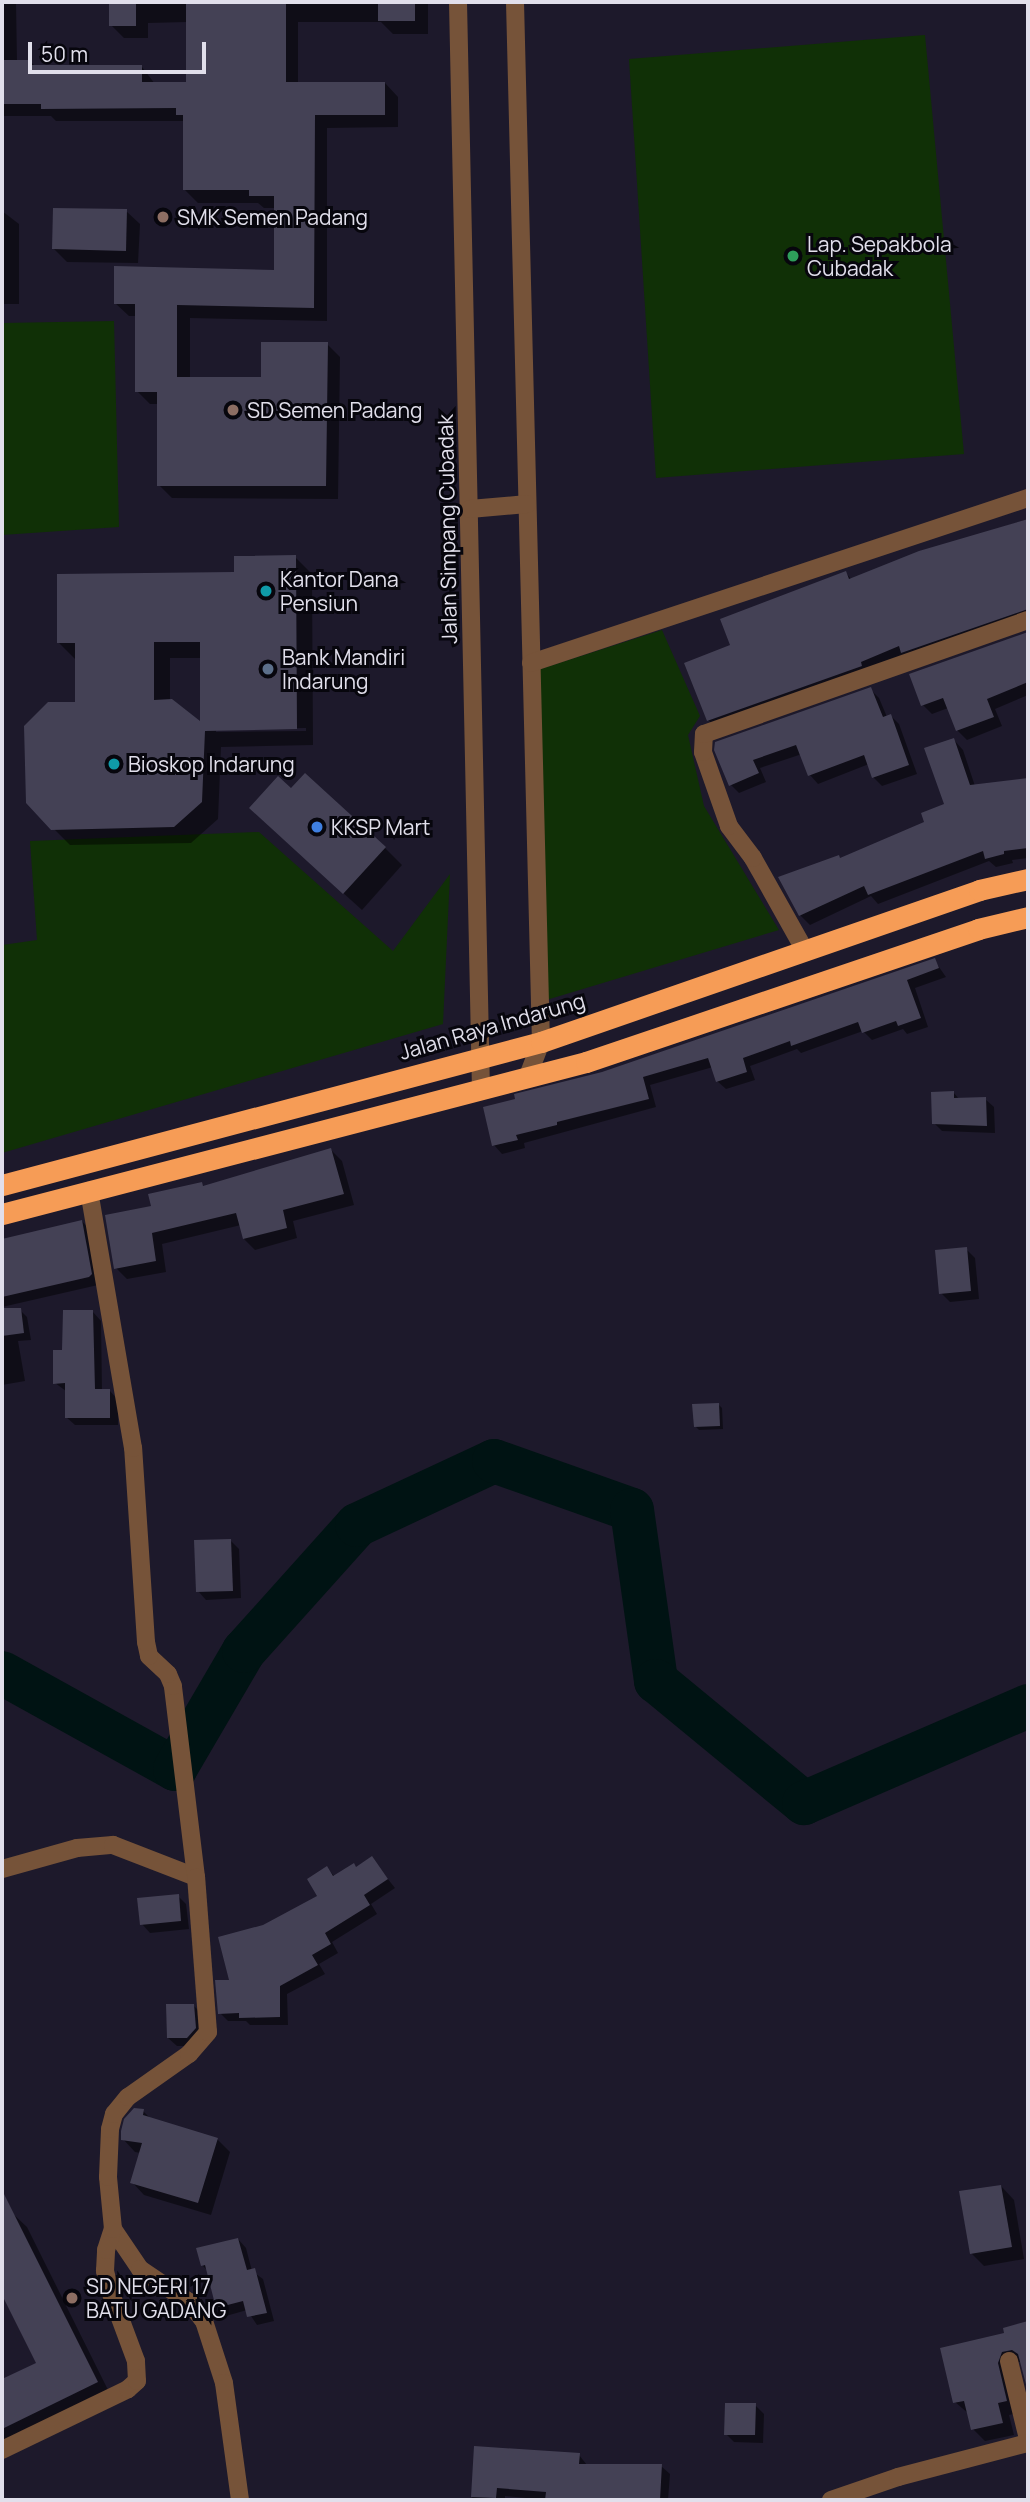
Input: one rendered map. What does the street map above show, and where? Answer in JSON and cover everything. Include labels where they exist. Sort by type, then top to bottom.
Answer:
[{"type":"highway","name":"Jalan Raya Indarung","points":[[2,1185],[541,1042],[979,890],[1028,879]]},
{"type":"highway","points":[[2,1214],[586,1062],[978,929],[1028,917]]},
{"type":"street","name":"Jalan Simpang Cubadak","points":[[458,2],[481,1091]]},
{"type":"street","points":[[516,2],[541,1042],[527,1078]]},
{"type":"street","points":[[531,663],[1028,498]]},
{"type":"street","points":[[470,509],[527,504]]},
{"type":"street","points":[[804,949],[752,858],[729,826],[703,752],[704,734],[1028,620]]},
{"type":"street","points":[[2,2450],[128,2389],[137,2381],[136,2361],[105,2271],[106,2250],[113,2229],[108,2149],[114,2114],[128,2097],[189,2054],[208,2032],[197,1877],[173,1686],[168,1674],[149,1656],[146,1642],[133,1448],[89,1191]]},
{"type":"street","points":[[2,1869],[77,1848],[113,1845],[197,1877]]},
{"type":"street","points":[[113,2229],[140,2269],[189,2302],[204,2321],[224,2383],[240,2500]]},
{"type":"street","points":[[831,2500],[898,2477],[1028,2441],[1009,2361]]},
{"type":"green space","name":"Lap. Sepakbola Cubadak","points":[[925,35],[964,454],[656,478],[629,59]]},
{"type":"green space","points":[[114,321],[119,527],[2,535],[2,323]]},
{"type":"green space","points":[[662,630],[700,716],[688,735],[704,806],[779,930],[533,1004],[528,673]]},
{"type":"green space","points":[[259,832],[393,951],[450,874],[443,1024],[2,1153],[2,945],[37,940],[30,841]]},
{"type":"building","points":[[109,2],[136,2],[136,26],[109,26]]},
{"type":"building","points":[[186,2],[286,2],[286,82],[385,82],[385,115],[315,115],[314,308],[177,305],[177,377],[261,377],[261,342],[328,342],[326,486],[157,486],[157,392],[135,392],[135,304],[114,304],[114,266],[274,270],[274,196],[249,196],[249,190],[183,190],[183,115],[176,115],[176,108],[41,109],[41,104],[2,104],[2,60],[32,60],[32,65],[142,65],[142,82],[186,82]]},
{"type":"building","points":[[378,2],[415,2],[415,21],[378,21]]},
{"type":"building","points":[[53,208],[127,209],[126,251],[52,249]]},
{"type":"building","points":[[1028,519],[1028,609],[901,653],[899,646],[861,662],[862,666],[707,721],[684,663],[730,645],[720,619],[846,571],[849,579],[919,551]]},
{"type":"building","points":[[296,555],[297,729],[205,731],[202,802],[174,827],[51,830],[26,803],[24,726],[48,702],[75,702],[75,643],[57,643],[57,574],[234,572],[234,556]],"holes":[[[154,642],[200,642],[200,721],[172,699],[154,700]]]},
{"type":"building","points":[[1028,632],[1028,682],[987,699],[994,717],[956,731],[943,698],[921,706],[909,674]]},
{"type":"building","points":[[871,687],[883,717],[891,714],[909,765],[872,778],[864,755],[808,776],[796,745],[753,760],[759,773],[729,786],[714,750],[715,742]]},
{"type":"building","points":[[954,738],[970,785],[1028,778],[1028,848],[1004,851],[1004,854],[985,859],[983,851],[868,895],[864,886],[799,916],[778,877],[839,855],[840,858],[924,822],[921,813],[944,804],[924,748]]},
{"type":"building","name":"KKSP Mart","points":[[305,773],[386,847],[343,894],[249,808],[278,776],[291,788]]},
{"type":"building","points":[[935,958],[939,968],[907,980],[921,1018],[898,1026],[896,1021],[862,1033],[858,1022],[791,1046],[790,1041],[743,1058],[747,1072],[716,1082],[708,1058],[643,1077],[649,1099],[557,1122],[557,1125],[516,1135],[518,1140],[492,1146],[483,1107],[515,1099],[514,1094],[602,1072]]},
{"type":"building","points":[[954,1091],[954,1098],[986,1097],[987,1126],[932,1124],[931,1092]]},
{"type":"building","points":[[331,1148],[344,1194],[283,1210],[287,1228],[243,1239],[236,1213],[152,1233],[156,1261],[114,1269],[105,1215],[151,1206],[148,1194],[202,1182],[203,1186]]},
{"type":"building","points":[[82,1220],[92,1274],[89,1277],[2,1297],[2,1239]]},
{"type":"building","points":[[967,1247],[971,1291],[939,1294],[935,1250]]},
{"type":"building","points":[[2,1308],[21,1308],[24,1333],[2,1336]]},
{"type":"building","points":[[63,1310],[93,1310],[95,1389],[110,1389],[110,1418],[65,1418],[65,1383],[53,1384],[53,1350],[62,1350]]},
{"type":"building","points":[[719,1403],[720,1426],[694,1427],[692,1404]]},
{"type":"building","points":[[231,1539],[233,1591],[196,1592],[194,1540]]},
{"type":"building","points":[[372,1856],[388,1879],[364,1895],[370,1905],[325,1933],[331,1944],[312,1955],[318,1965],[280,1986],[280,2017],[239,2018],[239,2013],[218,2014],[215,1980],[229,1980],[218,1937],[263,1925],[317,1896],[307,1879],[327,1866],[333,1876],[354,1863],[356,1867]]},
{"type":"building","points":[[179,1894],[181,1921],[140,1925],[137,1898]]},
{"type":"building","points":[[166,2004],[194,2004],[196,2028],[187,2038],[167,2038]]},
{"type":"building","points":[[134,2108],[144,2109],[143,2115],[218,2138],[198,2203],[130,2183],[142,2143],[121,2140],[121,2131],[124,2119]]},
{"type":"building","points":[[1001,2185],[1012,2247],[970,2254],[959,2191]]},
{"type":"building","points":[[2,2190],[98,2382],[2,2429],[2,2379],[36,2363],[2,2295]]},
{"type":"building","points":[[238,2238],[247,2270],[255,2268],[267,2313],[247,2317],[243,2301],[216,2308],[205,2265],[201,2266],[196,2248]]},
{"type":"building","points":[[1028,2321],[1028,2392],[1018,2354],[1012,2350],[1002,2352],[998,2363],[1007,2401],[998,2403],[1003,2423],[971,2430],[964,2401],[953,2403],[940,2348],[1004,2333],[1003,2328]]},
{"type":"building","points":[[725,2403],[756,2403],[755,2435],[724,2435]]},
{"type":"building","points":[[474,2446],[580,2453],[579,2464],[662,2464],[660,2500],[545,2500],[546,2492],[497,2488],[496,2498],[471,2497]]},
{"type":"waterway","points":[[2,1673],[175,1769],[244,1651],[357,1525],[494,1461],[632,1510],[656,1681],[804,1803],[1028,1706]]},
{"type":"place","name":"SMK Semen Padang","points":[[163,217]]},
{"type":"place","name":"Lap. Sepakbola Cubadak","points":[[793,256]]},
{"type":"place","name":"SD Semen Padang","points":[[233,410]]},
{"type":"place","name":"Kantor Dana Pensiun","points":[[266,591]]},
{"type":"place","name":"Bank Mandiri Indarung","points":[[268,669]]},
{"type":"place","name":"Bioskop Indarung","points":[[114,764]]},
{"type":"place","name":"KKSP Mart","points":[[317,827]]},
{"type":"place","name":"SD NEGERI 17 BATU GADANG","points":[[72,2298]]}]
